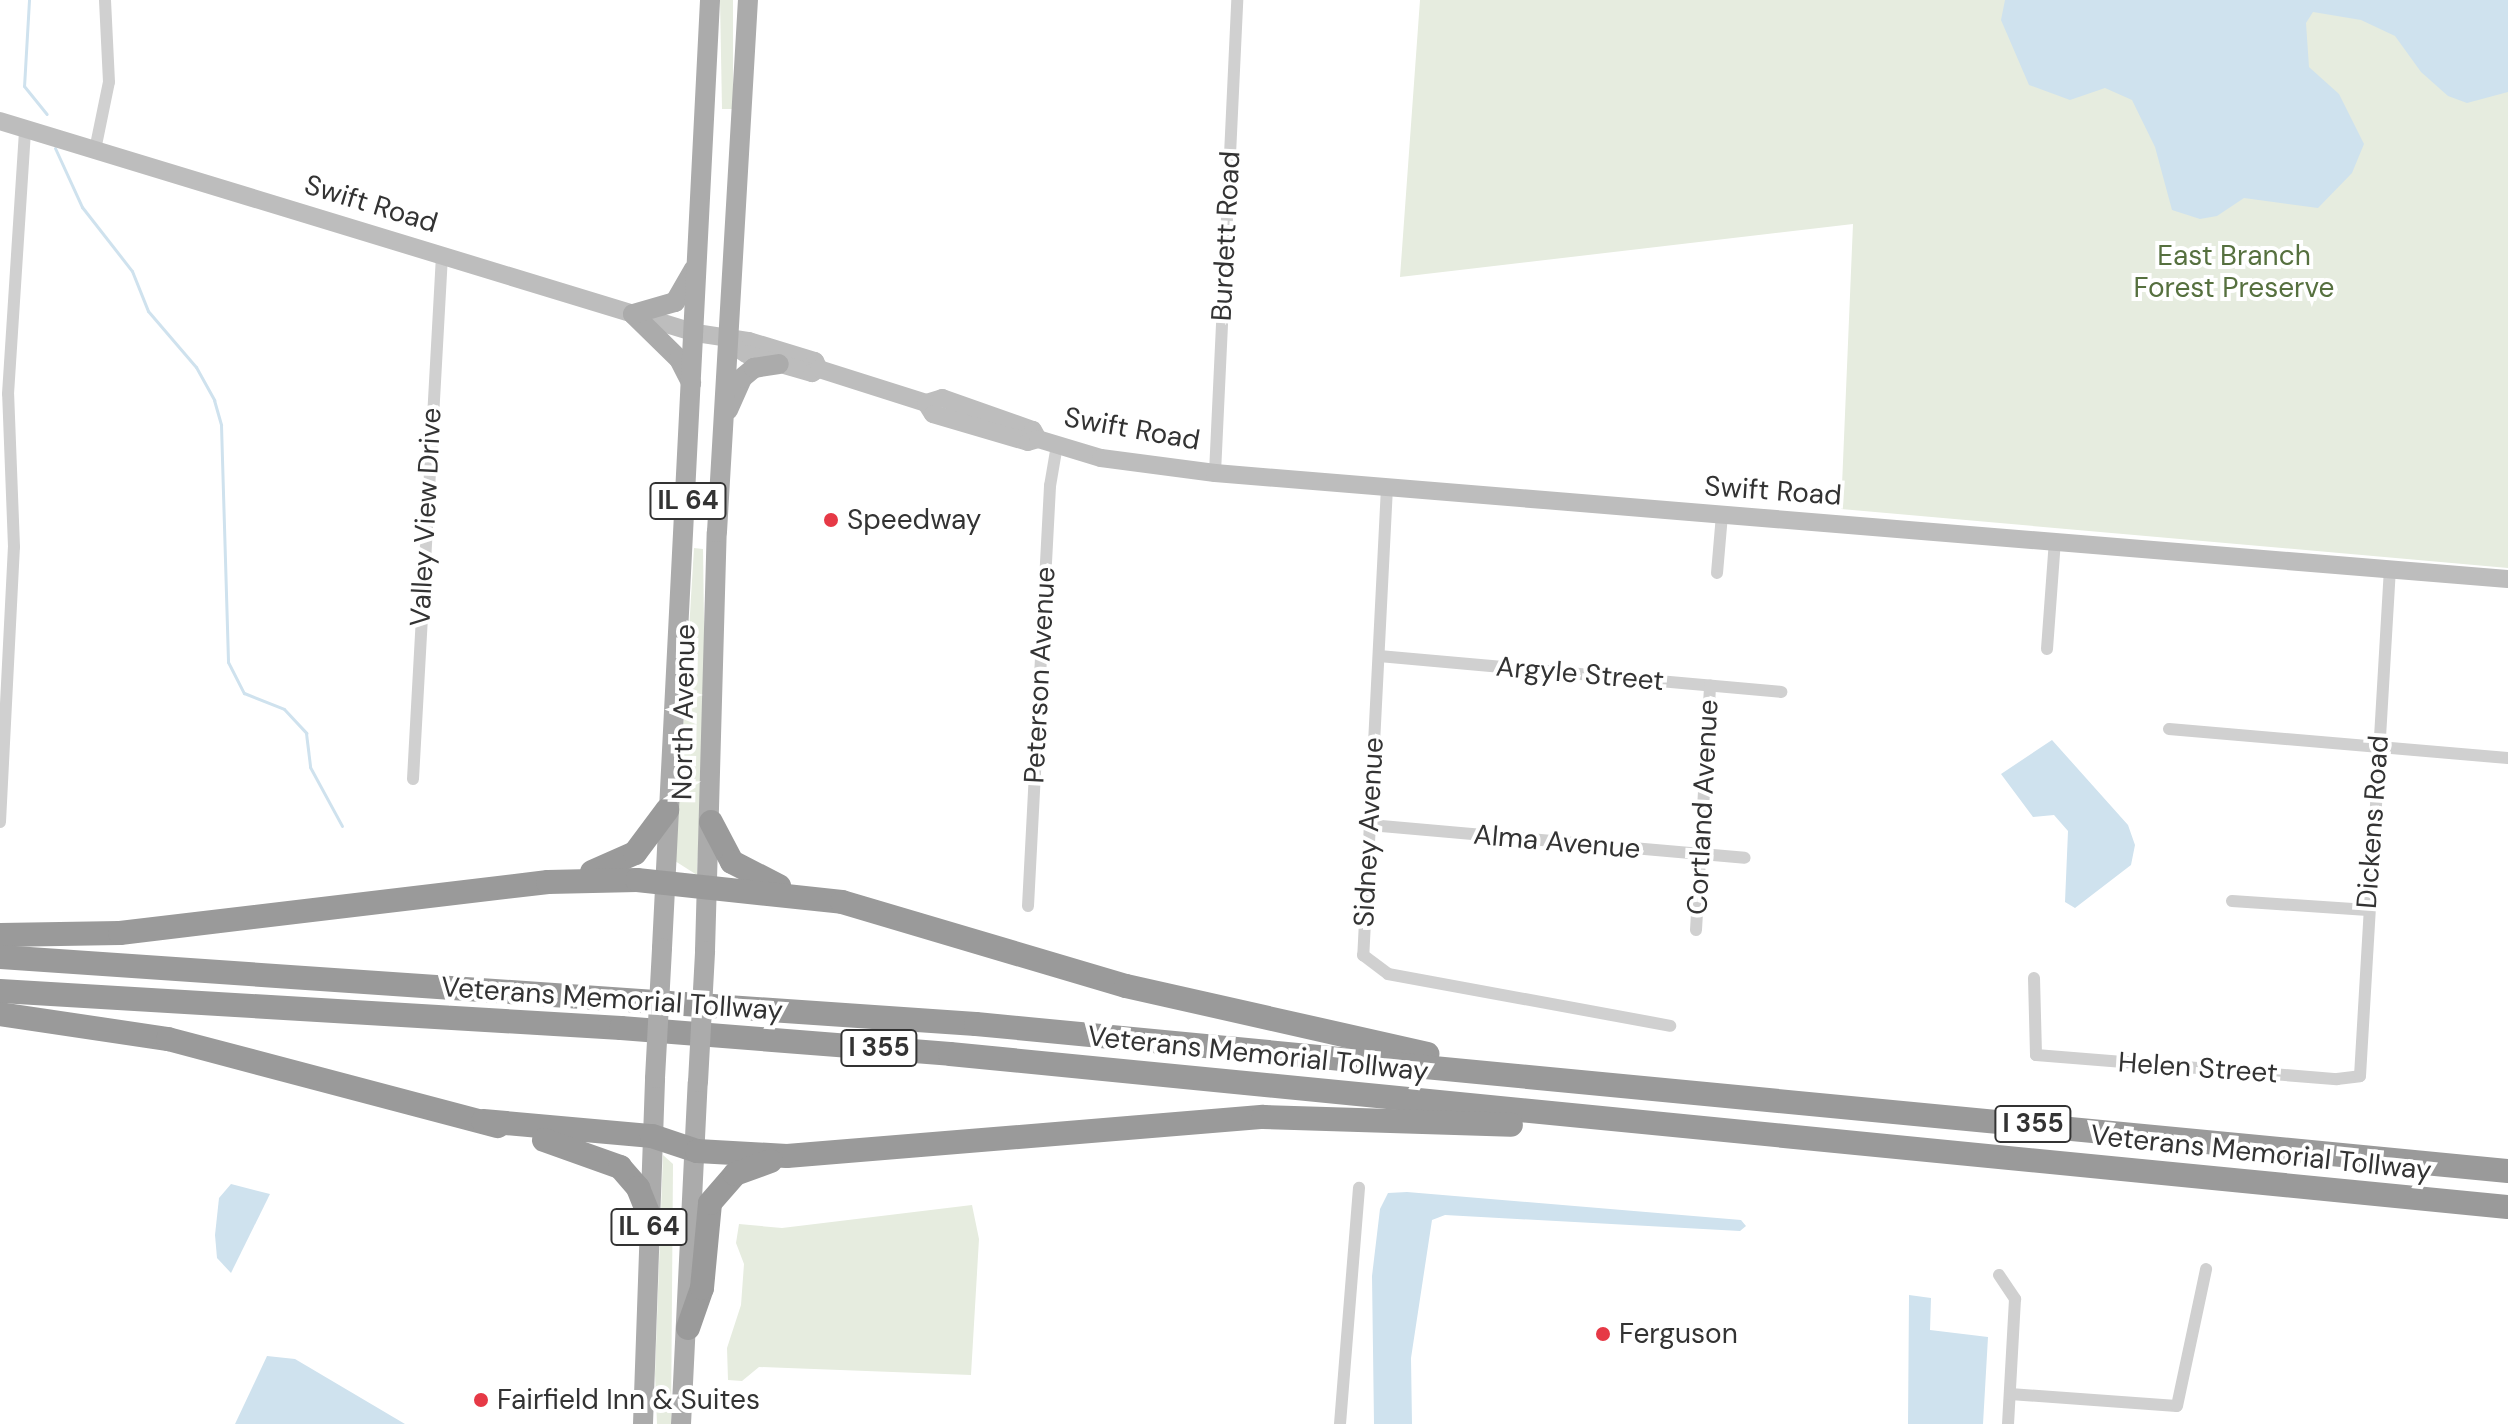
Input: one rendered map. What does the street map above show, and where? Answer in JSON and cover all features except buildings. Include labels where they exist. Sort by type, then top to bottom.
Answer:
[{"type":"highway","points":[[548,882],[624,862],[667,810]]},
{"type":"highway","points":[[711,822],[732,862],[761,880],[808,896],[1126,986],[1559,1080]]},
{"type":"highway","points":[[0,935],[120,933],[548,882],[637,880],[709,890],[808,896]]},
{"type":"highway","name":"Veterans Memorial Tollway","points":[[0,957],[764,1006],[2508,1171]]},
{"type":"highway","name":"Veterans Memorial Tollway","points":[[0,991],[778,1040],[2508,1207]]},
{"type":"highway","points":[[0,1014],[168,1039],[483,1121],[606,1159],[631,1178],[649,1215]]},
{"type":"highway","points":[[483,1121],[652,1136],[697,1151],[787,1156],[1263,1117],[1757,1134]]},
{"type":"highway","points":[[688,1328],[702,1288],[710,1203],[723,1184],[742,1170],[787,1156]]},
{"type":"main road","name":"North Avenue","points":[[643,1424],[667,810],[693,394],[710,0]]},
{"type":"main road","name":"North Avenue","points":[[681,1424],[709,890],[712,650],[726,341],[748,0]]},
{"type":"main road","points":[[693,394],[679,359],[633,314],[675,302],[699,258]]},
{"type":"main road","points":[[721,450],[728,410],[742,378],[754,368],[779,364]]},
{"type":"street","name":"Burdett Road","points":[[1215,473],[1237,0]]},
{"type":"street","points":[[95,150],[109,82],[108,2]]},
{"type":"street","name":"Swift Road","points":[[0,121],[726,341],[779,364],[812,373],[819,369]]},
{"type":"street","points":[[0,822],[14,547],[8,394],[25,128]]},
{"type":"street","name":"Valley View Drive","points":[[413,779],[442,255]]},
{"type":"street","name":"Swift Road","points":[[726,341],[749,341],[815,361],[819,369],[926,403],[933,414],[1028,442],[1038,439],[1117,460],[1215,473],[2508,579]]},
{"type":"street","name":"Peterson Avenue","points":[[1028,906],[1050,486],[1057,445]]},
{"type":"street","name":"Sidney Avenue","points":[[1387,487],[1363,955],[1376,968],[1670,1026]]},
{"type":"street","points":[[1717,573],[1722,515]]},
{"type":"street","points":[[2047,649],[2055,541]]},
{"type":"street","points":[[0,546],[14,547]]},
{"type":"street","name":"Dickens Road","points":[[2360,1076],[2390,568]]},
{"type":"street","name":"Argyle Street","points":[[1379,656],[1781,692]]},
{"type":"street","name":"Cortland Avenue","points":[[1696,930],[1710,685]]},
{"type":"street","points":[[2169,729],[2379,743],[2508,758]]},
{"type":"street","name":"Alma Avenue","points":[[1370,825],[1745,858]]},
{"type":"street","points":[[2232,901],[2368,910]]},
{"type":"street","name":"Helen Street","points":[[2034,978],[2036,1055],[2337,1079],[2360,1076]]},
{"type":"street","points":[[1340,1424],[1359,1188]]},
{"type":"street","points":[[2010,1394],[2177,1406],[2206,1269]]},
{"type":"street","points":[[1999,1275],[2015,1299],[2008,1424]]},
{"type":"green space","points":[[720,0],[733,0],[733,109],[722,109]]},
{"type":"green space","name":"East Branch Forest Preserve","points":[[1420,0],[2508,0],[2508,568],[1841,509],[1853,224],[1400,277]]},
{"type":"green space","points":[[694,548],[703,549],[705,698],[697,875],[675,861]]},
{"type":"green space","points":[[663,1155],[673,1164],[671,1424],[657,1424],[655,1374]]},
{"type":"green space","points":[[972,1205],[979,1239],[971,1375],[759,1367],[742,1381],[728,1380],[727,1348],[741,1305],[744,1264],[736,1243],[739,1224],[782,1228]]},
{"type":"water","points":[[2005,0],[2508,0],[2508,92],[2467,103],[2448,96],[2421,72],[2395,36],[2361,20],[2313,12],[2306,23],[2309,67],[2339,94],[2364,144],[2352,173],[2318,208],[2244,198],[2217,216],[2200,219],[2172,210],[2155,147],[2132,100],[2105,88],[2070,100],[2029,85],[2001,20]]},
{"type":"water","points":[[2052,740],[2128,825],[2135,845],[2131,865],[2075,908],[2065,902],[2068,831],[2054,815],[2033,817],[2001,774]]},
{"type":"water","points":[[231,1184],[270,1194],[231,1273],[217,1258],[215,1235],[219,1198]]},
{"type":"water","points":[[1407,1192],[1741,1220],[1746,1226],[1740,1231],[1445,1215],[1432,1220],[1411,1358],[1412,1424],[1374,1424],[1372,1276],[1380,1209],[1388,1193]]},
{"type":"water","points":[[1909,1295],[1931,1298],[1930,1330],[1988,1337],[1983,1424],[1908,1424]]},
{"type":"water","points":[[267,1356],[295,1359],[405,1424],[235,1424]]},
{"type":"waterway","points":[[29,0],[24,86],[47,114]]},
{"type":"waterway","points":[[55,148],[82,207],[132,271],[148,311],[196,367],[214,400],[221,425],[228,662],[244,693],[284,709],[306,733],[310,767],[342,826]]},
{"type":"place","name":"Speedway","points":[[831,520]]},
{"type":"place","name":"Ferguson","points":[[1603,1334]]},
{"type":"place","name":"Fairfield Inn & Suites","points":[[481,1400]]}]
